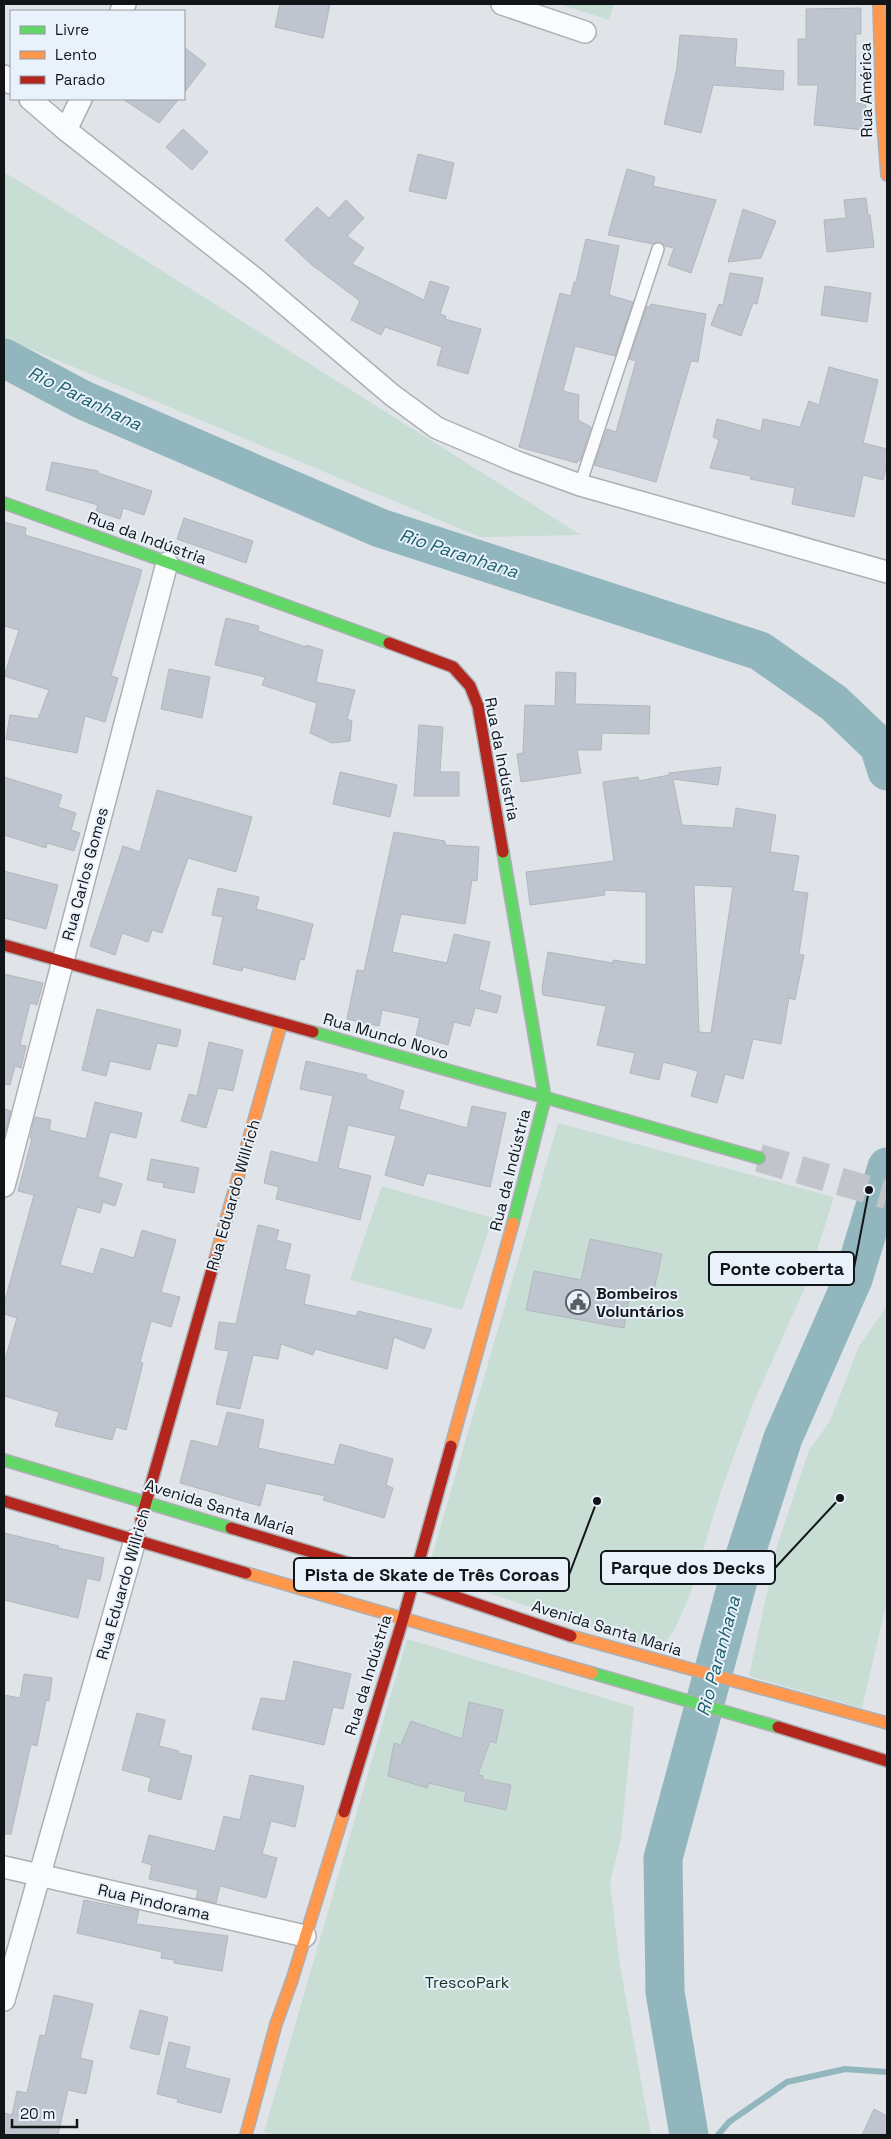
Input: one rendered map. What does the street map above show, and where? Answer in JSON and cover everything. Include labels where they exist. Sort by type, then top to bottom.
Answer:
[{"type":"main road","name":"Rua América","points":[[880,4],[885,68],[882,132],[887,175]]},
{"type":"main road","name":"Rua da Indústria","points":[[4,503],[453,667],[470,686],[478,706],[545,1098],[519,1203],[403,1619],[276,2024],[246,2135]]},
{"type":"main road","name":"Rua Mundo Novo","points":[[4,945],[759,1158]]},
{"type":"main road","name":"Rua Eduardo Willrich","points":[[135,1540],[281,1024]]},
{"type":"main road","name":"Avenida Santa Maria","points":[[4,1460],[412,1582],[592,1643],[887,1723]]},
{"type":"main road","points":[[4,1501],[403,1619],[800,1732],[887,1761]]},
{"type":"street","points":[[502,4],[585,32]]},
{"type":"street","points":[[31,100],[66,130],[253,277],[392,395],[437,428],[517,462],[580,485],[887,572]]},
{"type":"street","points":[[66,130],[80,100]]},
{"type":"street","name":"Rua Carlos Gomes","points":[[4,1186],[167,563]]},
{"type":"street","name":"Rua Eduardo Willrich","points":[[4,2000],[135,1540]]},
{"type":"street","name":"Rua Pindorama","points":[[4,1867],[305,1936]]},
{"type":"lane","points":[[580,485],[658,249]]},
{"type":"green space","points":[[559,4],[614,4],[609,20]]},
{"type":"green space","points":[[4,172],[581,535],[480,537],[4,338]]},
{"type":"green space","points":[[558,1123],[834,1197],[806,1285],[753,1404],[720,1494],[690,1595],[675,1628],[661,1650],[427,1573]]},
{"type":"green space","points":[[382,1186],[493,1218],[462,1310],[350,1280]]},
{"type":"green space","points":[[887,1306],[887,1601],[862,1708],[749,1676],[777,1546],[809,1450],[830,1421],[859,1346]]},
{"type":"green space","name":"TrescoPark","points":[[407,1639],[634,1707],[621,1839],[610,1883],[620,1966],[651,2135],[277,2135],[264,2132]]},
{"type":"building","points":[[280,4],[330,4],[323,38],[275,27]]},
{"type":"building","points":[[861,8],[861,34],[856,34],[855,103],[866,104],[864,130],[814,125],[818,85],[798,85],[798,39],[806,39],[806,9]]},
{"type":"building","points":[[680,35],[737,39],[735,67],[784,71],[783,90],[713,85],[701,133],[664,124],[677,68]]},
{"type":"building","points":[[185,48],[206,64],[185,92]]},
{"type":"building","points":[[124,100],[178,100],[159,123]]},
{"type":"building","points":[[183,129],[208,152],[192,170],[166,147]]},
{"type":"building","points":[[418,154],[454,163],[446,199],[409,191]]},
{"type":"building","points":[[627,169],[655,177],[653,186],[716,200],[691,273],[668,265],[674,248],[665,246],[660,242],[653,244],[608,235]]},
{"type":"building","points":[[866,198],[874,247],[827,252],[824,220],[846,218],[844,200]]},
{"type":"building","points":[[346,200],[364,218],[347,236],[364,248],[352,264],[424,300],[430,281],[449,287],[440,314],[446,316],[445,319],[481,329],[468,374],[437,365],[442,347],[385,327],[381,335],[351,320],[360,301],[312,265],[285,240],[317,207],[329,218]]},
{"type":"building","points":[[743,209],[776,221],[761,258],[728,262]]},
{"type":"building","points":[[586,239],[619,246],[609,295],[633,302],[615,356],[575,346],[563,391],[579,395],[578,420],[591,427],[580,461],[578,460],[577,463],[519,447],[560,293],[571,296]]},
{"type":"building","points":[[730,273],[763,278],[757,304],[753,303],[741,336],[711,325],[719,304],[723,305]]},
{"type":"building","points":[[825,286],[871,293],[867,322],[821,315]]},
{"type":"building","points":[[651,304],[706,314],[698,362],[691,361],[656,482],[594,465],[607,429],[616,432],[636,361],[629,359],[647,306],[650,307]]},
{"type":"building","points":[[829,367],[878,380],[863,443],[887,449],[887,465],[883,480],[863,475],[854,517],[792,504],[795,488],[750,479],[751,476],[710,468],[719,440],[713,437],[717,419],[761,431],[763,419],[800,427],[809,401],[819,405]]},
{"type":"building","points":[[52,462],[98,471],[98,473],[152,491],[144,515],[123,508],[120,519],[96,511],[98,505],[46,490]]},
{"type":"building","points":[[184,518],[253,541],[246,563],[177,539]]},
{"type":"building","points":[[4,522],[26,528],[25,535],[142,570],[111,676],[118,678],[105,722],[85,716],[77,753],[6,739],[10,715],[38,719],[49,690],[4,676],[19,630],[4,626]]},
{"type":"building","points":[[226,618],[259,626],[258,631],[306,647],[306,645],[323,650],[316,682],[355,690],[347,719],[352,721],[350,741],[332,743],[310,733],[317,703],[262,685],[265,677],[215,665]]},
{"type":"building","points":[[169,669],[210,677],[202,718],[161,709]]},
{"type":"building","points":[[556,672],[576,673],[575,704],[650,706],[649,734],[602,733],[601,750],[577,750],[581,773],[521,782],[517,754],[523,753],[525,705],[555,706]]},
{"type":"building","points":[[419,725],[443,727],[440,772],[459,772],[459,796],[414,796]]},
{"type":"building","points":[[721,767],[718,785],[673,779],[682,825],[733,828],[736,808],[776,815],[770,852],[799,856],[793,891],[808,893],[799,954],[804,955],[795,1000],[789,998],[781,1044],[753,1039],[743,1079],[725,1074],[717,1103],[691,1096],[698,1071],[663,1062],[659,1080],[630,1073],[635,1053],[597,1045],[606,1006],[543,995],[542,988],[548,952],[613,963],[613,960],[646,965],[646,892],[604,890],[605,895],[530,905],[526,872],[614,861],[603,782],[638,777],[639,781],[669,775],[669,773]],"holes":[[[694,885],[733,887],[711,1033],[699,1032]]]},
{"type":"building","points":[[340,772],[397,785],[390,817],[333,804]]},
{"type":"building","points":[[4,777],[62,795],[58,807],[76,813],[71,830],[80,833],[74,851],[47,843],[46,848],[4,835]]},
{"type":"building","points":[[157,790],[252,817],[236,872],[188,858],[162,933],[152,930],[148,942],[122,933],[115,955],[90,946],[123,846],[140,852]]},
{"type":"building","points":[[394,832],[445,841],[445,845],[479,847],[477,881],[472,880],[465,924],[401,914],[392,952],[447,963],[454,934],[490,942],[479,990],[501,996],[497,1013],[475,1008],[470,1026],[454,1022],[448,1045],[416,1035],[420,1018],[382,1010],[379,1026],[347,1019],[357,970],[364,971]]},
{"type":"building","points":[[4,871],[58,885],[46,929],[4,918]]},
{"type":"building","points":[[218,888],[259,897],[256,909],[313,924],[304,960],[300,959],[295,980],[243,967],[242,971],[213,964],[223,917],[212,915]]},
{"type":"building","points":[[4,974],[43,983],[37,1005],[30,1003],[20,1045],[26,1046],[21,1068],[15,1066],[10,1085],[4,1084]]},
{"type":"building","points":[[97,1009],[181,1030],[177,1047],[157,1043],[150,1070],[110,1061],[106,1076],[82,1070]]},
{"type":"building","points":[[209,1042],[243,1050],[233,1091],[218,1088],[206,1128],[181,1121],[189,1094],[197,1096]]},
{"type":"building","points":[[306,1061],[367,1075],[366,1079],[404,1091],[399,1109],[467,1128],[472,1106],[506,1113],[490,1187],[427,1173],[423,1186],[385,1175],[396,1136],[348,1125],[338,1168],[371,1176],[360,1220],[276,1199],[279,1187],[264,1183],[271,1151],[318,1163],[333,1096],[300,1089]]},
{"type":"building","points":[[95,1102],[142,1113],[136,1138],[110,1132],[98,1177],[122,1184],[115,1206],[103,1202],[100,1213],[77,1207],[60,1265],[93,1274],[101,1248],[134,1258],[142,1230],[176,1240],[161,1292],[180,1297],[171,1327],[151,1321],[140,1362],[143,1363],[126,1430],[116,1427],[112,1440],[55,1426],[59,1412],[4,1396],[4,1363],[17,1318],[4,1314],[4,1304],[34,1195],[18,1191],[32,1139],[30,1138],[35,1117],[51,1120],[49,1130],[86,1139]]},
{"type":"building","points":[[4,1109],[11,1111],[5,1133],[4,1132]]},
{"type":"building","points":[[151,1159],[199,1168],[194,1193],[163,1187],[164,1183],[147,1180]]},
{"type":"building","points":[[258,1225],[279,1230],[276,1240],[291,1244],[285,1269],[310,1275],[304,1304],[356,1316],[358,1311],[432,1329],[424,1349],[394,1337],[387,1369],[315,1349],[313,1355],[281,1344],[278,1359],[253,1355],[240,1409],[216,1404],[229,1351],[215,1349],[219,1322],[236,1324]]},
{"type":"building","points":[[590,1239],[662,1254],[653,1294],[631,1289],[624,1328],[526,1310],[534,1271],[581,1280]]},
{"type":"building","points":[[227,1412],[264,1420],[258,1448],[334,1465],[340,1444],[393,1459],[386,1485],[393,1488],[384,1518],[323,1500],[325,1496],[266,1483],[260,1506],[180,1483],[191,1440],[218,1447]]},
{"type":"building","points":[[4,1533],[104,1558],[100,1581],[87,1578],[78,1618],[4,1600]]},
{"type":"building","points":[[294,1661],[351,1674],[343,1709],[333,1707],[324,1745],[252,1729],[261,1698],[285,1701]]},
{"type":"building","points":[[24,1674],[52,1678],[49,1701],[46,1700],[37,1746],[31,1744],[11,1834],[4,1834],[4,1695],[20,1698]]},
{"type":"building","points":[[469,1702],[503,1710],[496,1743],[490,1741],[478,1775],[483,1776],[482,1779],[511,1785],[506,1810],[464,1801],[466,1792],[429,1783],[427,1788],[388,1776],[394,1743],[401,1745],[411,1721],[462,1739]]},
{"type":"building","points":[[137,1713],[165,1720],[159,1746],[192,1756],[181,1800],[148,1791],[151,1778],[122,1770]]},
{"type":"building","points":[[250,1775],[304,1786],[295,1827],[271,1821],[262,1854],[277,1858],[266,1898],[220,1886],[216,1903],[196,1898],[198,1890],[149,1879],[152,1865],[142,1862],[149,1835],[215,1851],[224,1816],[240,1820]]},
{"type":"building","points":[[84,1900],[139,1911],[136,1924],[228,1936],[222,1971],[174,1963],[174,1960],[161,1958],[162,1952],[77,1933]]},
{"type":"building","points":[[54,1995],[93,2004],[80,2058],[93,2061],[86,2094],[68,2090],[58,2135],[4,2135],[4,2113],[12,2115],[17,2091],[27,2093],[40,2035],[45,2036]]},
{"type":"building","points":[[140,2010],[168,2017],[159,2055],[130,2048]]},
{"type":"building","points":[[169,2042],[190,2047],[185,2068],[230,2079],[221,2113],[177,2102],[178,2099],[157,2094]]},
{"type":"building","points":[[874,2109],[887,2116],[887,2135],[862,2135]]},
{"type":"waterway","name":"Rio Paranhana","points":[[4,358],[83,400],[380,528],[760,651],[834,703],[879,746],[887,771]]},
{"type":"waterway","name":"Rio Paranhana","points":[[689,2135],[665,1992],[663,1858],[743,1562],[783,1438],[853,1279],[887,1167]]},
{"type":"waterway","points":[[718,2135],[729,2122],[787,2082],[845,2069],[887,2072]]},
{"type":"tunnel","points":[[759,1158],[887,1195]]},
{"type":"traffic: fast","points":[[4,503],[389,643]]},
{"type":"traffic: fast","points":[[503,852],[545,1098],[513,1223]]},
{"type":"traffic: fast","points":[[313,1032],[759,1158]]},
{"type":"traffic: fast","points":[[4,1460],[231,1528]]},
{"type":"traffic: fast","points":[[592,1673],[778,1727]]},
{"type":"traffic: slow","points":[[879,4],[882,111],[887,175]]},
{"type":"traffic: slow","points":[[215,1259],[281,1024]]},
{"type":"traffic: slow","points":[[451,1446],[513,1223]]},
{"type":"traffic: slow","points":[[246,1573],[592,1673]]},
{"type":"traffic: slow","points":[[571,1636],[887,1723]]},
{"type":"traffic: slow","points":[[246,2135],[276,2024],[292,1980],[344,1812]]},
{"type":"traffic: jam","points":[[389,643],[453,667],[470,686],[478,706],[503,852]]},
{"type":"traffic: jam","points":[[4,945],[313,1032]]},
{"type":"traffic: jam","points":[[141,1520],[215,1259]]},
{"type":"traffic: jam","points":[[344,1812],[403,1619],[451,1446]]},
{"type":"traffic: jam","points":[[4,1501],[246,1573]]},
{"type":"traffic: jam","points":[[231,1528],[412,1582],[571,1636]]},
{"type":"traffic: jam","points":[[778,1727],[887,1761]]},
{"type":"place","name":"Ponte coberta","points":[[869,1190]]},
{"type":"place","name":"Bombeiros Voluntários","points":[[578,1302]]},
{"type":"place","name":"Parque dos Decks","points":[[840,1498]]},
{"type":"place","name":"Pista de Skate de Três Coroas","points":[[597,1501]]}]
